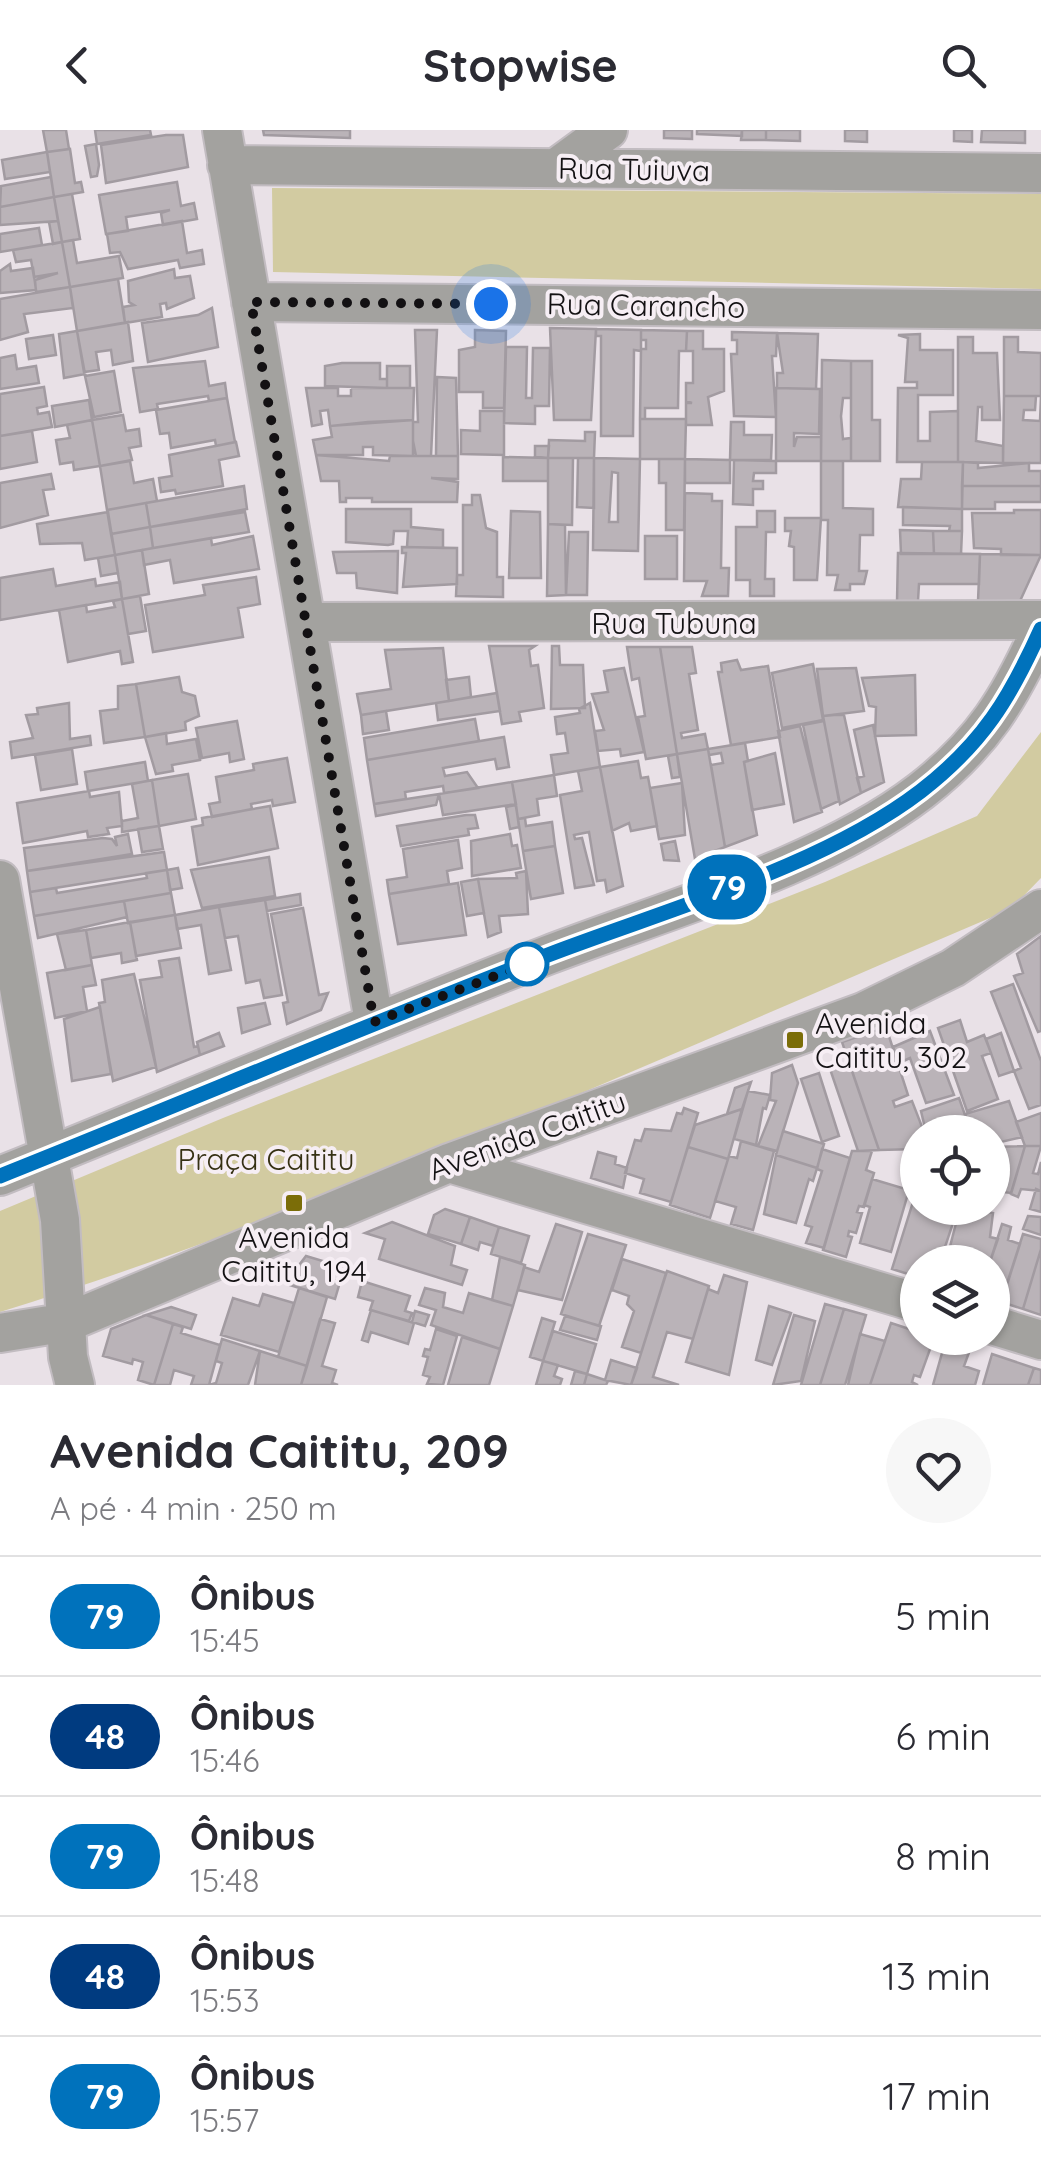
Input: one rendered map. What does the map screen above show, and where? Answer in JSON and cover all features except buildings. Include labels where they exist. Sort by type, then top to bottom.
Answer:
[{"type":"street","points":[[556,168],[608,130]]},
{"type":"street","points":[[224,148],[374,1022]]},
{"type":"street","name":"Rua Tuiuva","points":[[224,148],[556,168],[1041,173]]},
{"type":"street","name":"Rua Carancho","points":[[251,302],[1041,310]]},
{"type":"street","name":"Rua Tubuna","points":[[307,622],[1041,620]]},
{"type":"street","points":[[0,1176],[374,1022],[804,857],[876,820],[955,762],[1002,710],[1041,629]]},
{"type":"street","points":[[0,880],[66,1264],[68,1357],[75,1385]]},
{"type":"street","name":"Avenida Caititu","points":[[0,1332],[68,1322],[449,1163],[863,1012],[953,968],[1041,909]]},
{"type":"street","points":[[449,1163],[900,1298]]},
{"type":"street","points":[[1010,1331],[1041,1340]]},
{"type":"green space","points":[[272,188],[1041,194],[1041,289],[273,272]]},
{"type":"green space","name":"Praça Caititu","points":[[1041,732],[1041,878],[1011,909],[383,1174],[256,1224],[0,1312],[0,1211],[223,1118],[825,882],[977,816]]},
{"type":"bus line","name":"79","points":[[0,1176],[374,1022],[804,857],[876,820],[955,762],[1002,710],[1041,629]]},
{"type":"place","name":"Avenida Caititu, 302","points":[[795,1040]]},
{"type":"place","name":"Avenida Caititu, 194","points":[[294,1203]]},
{"type":"route","points":[[491,304],[251,302],[374,1022],[527,964]]}]
